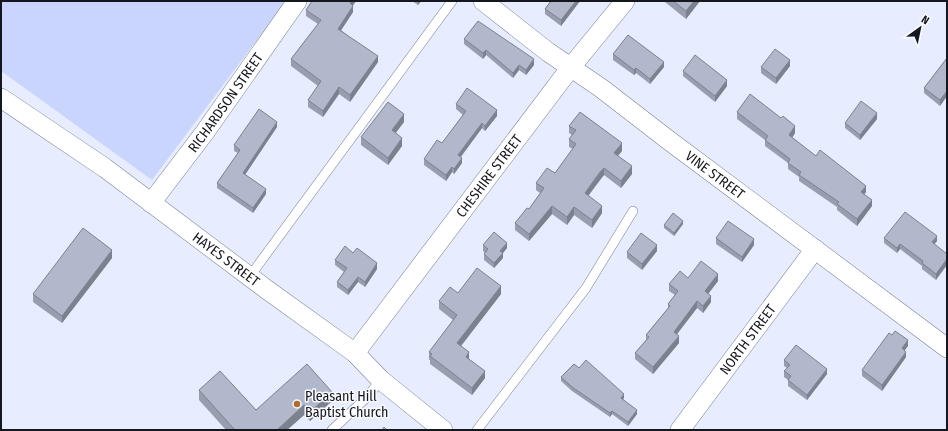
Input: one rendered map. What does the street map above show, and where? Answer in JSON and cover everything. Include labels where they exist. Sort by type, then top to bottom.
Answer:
[{"type":"street","name":"RICHARDSON STREET","points":[[151,203],[205,132],[297,1]]},
{"type":"street","name":"VINE STREET","points":[[483,1],[548,52],[601,88],[947,348]]},
{"type":"street","name":"CHESHIRE STREET","points":[[355,353],[572,68],[625,1]]},
{"type":"street","name":"HAYES STREET","points":[[1,98],[105,168],[355,353],[381,380],[443,430]]},
{"type":"street","name":"NORTH STREET","points":[[680,430],[815,249]]},
{"type":"lane","points":[[250,276],[452,1]]},
{"type":"lane","points":[[477,430],[586,288],[633,211]]},
{"type":"lane","points":[[332,430],[366,398],[381,380]]},
{"type":"shaded area","points":[[1,1],[286,1],[152,180],[1,71]]},
{"type":"building","points":[[312,1],[351,1],[350,3],[353,6],[338,29],[378,56],[350,95],[339,87],[323,111],[308,100],[321,81],[291,59],[321,20],[306,10]]},
{"type":"building","points":[[551,1],[576,1],[561,20],[545,9]]},
{"type":"building","points":[[673,1],[694,1],[686,11]]},
{"type":"building","points":[[478,21],[534,59],[526,70],[519,65],[513,73],[486,50],[483,53],[464,39]]},
{"type":"building","points":[[628,35],[664,62],[650,79],[636,68],[634,70],[613,54]]},
{"type":"building","points":[[775,49],[790,60],[776,78],[761,67]]},
{"type":"building","points":[[695,55],[727,80],[715,96],[683,71]]},
{"type":"building","points":[[947,58],[947,91],[940,100],[924,88]]},
{"type":"building","points":[[467,88],[497,110],[485,126],[482,123],[458,155],[462,158],[454,169],[452,167],[446,175],[424,159],[437,140],[442,143],[466,111],[456,104]]},
{"type":"building","points":[[750,94],[781,118],[783,116],[795,126],[789,135],[816,156],[820,150],[866,186],[861,192],[872,200],[857,219],[837,204],[839,202],[799,175],[801,172],[788,163],[790,159],[765,140],[768,136],[737,112]]},
{"type":"building","points":[[861,101],[877,113],[860,135],[845,123]]},
{"type":"building","points":[[388,102],[404,114],[392,130],[402,138],[388,158],[361,137]]},
{"type":"building","points":[[259,109],[277,122],[243,173],[266,189],[253,208],[217,183],[240,150],[234,145]]},
{"type":"building","points":[[580,112],[622,143],[614,153],[632,166],[621,181],[604,168],[600,172],[585,193],[602,206],[592,220],[574,207],[567,217],[552,206],[529,234],[515,223],[527,208],[529,209],[544,188],[536,183],[547,168],[555,173],[576,144],[569,139],[576,130],[569,126]]},
{"type":"building","points":[[905,212],[937,236],[932,242],[947,254],[947,259],[936,274],[922,263],[923,261],[900,244],[897,248],[884,238]]},
{"type":"building","points":[[673,213],[683,221],[674,233],[664,225]]},
{"type":"building","points":[[728,221],[754,239],[742,257],[716,238]]},
{"type":"building","points":[[83,228],[112,250],[62,316],[33,294]]},
{"type":"building","points":[[494,232],[507,243],[500,251],[503,253],[494,263],[484,254],[488,249],[483,245]]},
{"type":"building","points":[[641,233],[657,245],[642,264],[627,252]]},
{"type":"building","points":[[345,246],[353,253],[357,248],[377,263],[365,282],[358,277],[348,290],[337,282],[347,268],[335,260]]},
{"type":"building","points":[[701,261],[718,274],[705,291],[711,296],[703,306],[697,301],[674,332],[679,336],[653,367],[635,353],[649,337],[646,335],[670,306],[668,304],[678,291],[669,284],[680,271],[688,278]]},
{"type":"building","points":[[477,268],[501,286],[457,343],[469,352],[466,357],[485,371],[472,388],[430,356],[432,354],[429,352],[457,315],[439,301],[450,287],[458,293]]},
{"type":"building","points":[[895,331],[908,340],[902,348],[906,352],[882,385],[862,370],[889,333],[892,335]]},
{"type":"building","points":[[796,345],[827,369],[807,395],[788,380],[791,376],[784,371],[790,365],[784,360]]},
{"type":"building","points":[[586,360],[624,394],[621,398],[637,410],[628,422],[612,411],[610,413],[572,387],[561,377],[574,364],[579,368]]},
{"type":"building","points":[[307,364],[332,392],[310,412],[304,405],[277,430],[235,430],[199,390],[220,371],[256,410]]},
{"type":"place","name":"Pleasant Hill Baptist Church","points":[[297,404]]}]
